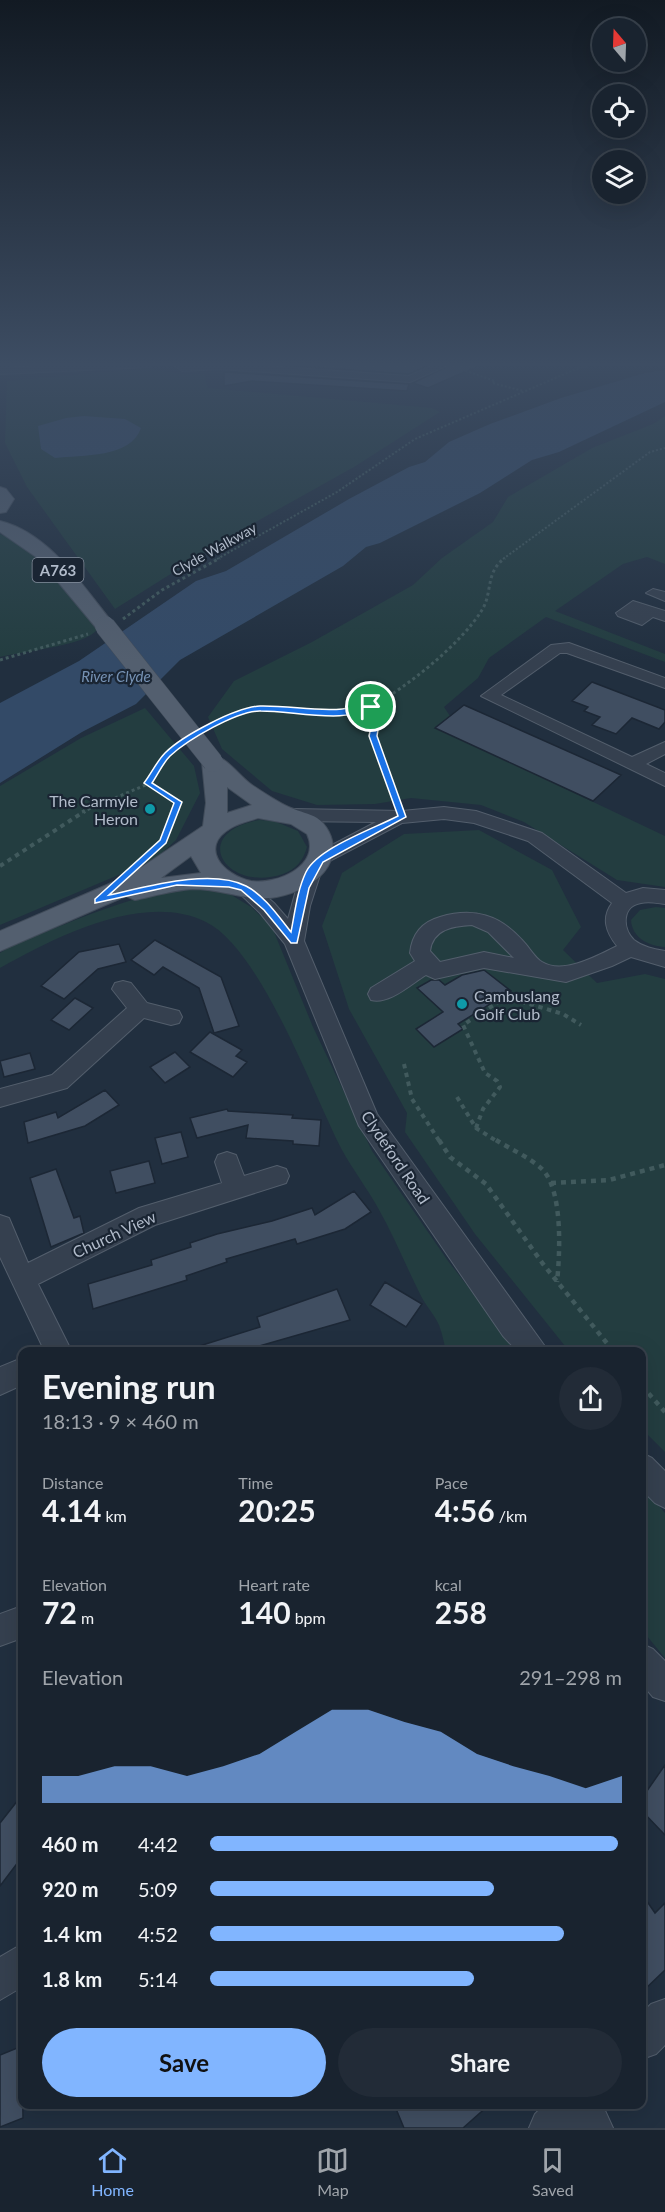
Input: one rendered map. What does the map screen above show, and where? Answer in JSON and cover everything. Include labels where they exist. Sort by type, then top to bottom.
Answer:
[{"type":"main road","points":[[0,492],[6,499],[0,508]]},
{"type":"main road","name":"A763","points":[[0,526],[19,533],[53,564],[107,626],[213,762],[244,790],[288,814]]},
{"type":"main road","points":[[213,762],[217,803],[212,830],[203,845],[202,858],[208,870],[237,886]]},
{"type":"main road","points":[[0,942],[98,901],[151,873],[237,814],[256,811],[288,814],[308,823],[318,834],[322,846],[315,866],[296,882],[278,888],[177,882],[98,901]]},
{"type":"street","points":[[663,777],[489,696],[556,648],[569,648],[665,683]]},
{"type":"street","points":[[632,764],[665,747]]},
{"type":"street","points":[[288,814],[402,817],[444,813],[476,817],[535,837],[624,902]]},
{"type":"street","points":[[294,941],[300,906],[315,866],[402,817]]},
{"type":"street","name":"Clydeford Road","points":[[237,886],[267,908],[294,941],[367,1119],[513,1327],[531,1347]]},
{"type":"street","points":[[665,897],[648,895],[624,902],[616,910],[613,919],[614,929],[631,948],[643,955],[665,959]]},
{"type":"street","points":[[534,967],[504,933],[484,919],[460,916],[432,927],[420,940],[420,953],[435,971],[484,960],[566,974],[606,961],[631,948]]},
{"type":"street","points":[[379,994],[427,964]]},
{"type":"street","points":[[123,989],[140,1009],[171,1017]]},
{"type":"street","points":[[0,1098],[60,1082],[140,1009]]},
{"type":"street","points":[[227,1162],[236,1189]]},
{"type":"street","name":"Church View","points":[[22,1279],[148,1216],[277,1176]]},
{"type":"street","points":[[0,1226],[22,1279],[56,1347]]},
{"type":"street","points":[[0,1382],[18,1373]]},
{"type":"street","points":[[646,1472],[665,1493]]},
{"type":"street","points":[[0,1630],[18,1623]]},
{"type":"street","points":[[646,1664],[665,1685]]},
{"type":"street","points":[[0,1981],[18,1966]]},
{"type":"street","points":[[646,2036],[665,2018]]},
{"type":"street","points":[[549,2128],[569,2109]]},
{"type":"street","points":[[583,2109],[593,2128]]},
{"type":"path","name":"Clyde Walkway","points":[[0,660],[71,641],[107,626],[162,590],[337,492],[379,463]]},
{"type":"path","points":[[202,732],[219,720],[257,708],[340,713],[371,707],[447,652],[454,644],[483,609],[495,565],[634,463]]},
{"type":"path","points":[[388,694],[376,718],[373,736],[402,817]]},
{"type":"path","points":[[0,866],[80,813],[148,783],[168,754],[185,743]]},
{"type":"path","points":[[148,783],[178,802],[163,841],[155,849]]},
{"type":"path","points":[[476,1128],[483,1109],[500,1087],[497,1081],[485,1074],[463,1025],[506,997],[563,1014],[581,1025]]},
{"type":"path","points":[[404,1064],[412,1099],[450,1157],[486,1184],[557,1282],[610,1347]]},
{"type":"path","points":[[457,1097],[476,1128],[542,1169],[551,1183],[561,1242],[557,1282]]},
{"type":"path","points":[[551,1183],[593,1182],[640,1173],[665,1165]]},
{"type":"path","points":[[646,1391],[665,1412]]},
{"type":"green space","points":[[15,463],[360,463],[236,533],[115,609],[27,487]]},
{"type":"green space","points":[[566,463],[665,463],[665,564],[647,557],[623,564],[555,611],[665,654],[665,662],[546,617],[489,658],[478,678],[444,707],[450,716],[435,727],[665,836],[665,887],[617,880],[524,822],[481,805],[411,798],[375,804],[317,805],[272,791],[222,749],[208,717],[234,681],[312,642],[413,585],[442,558],[493,522],[508,497]]},
{"type":"green space","points":[[0,534],[16,542],[44,562],[67,587],[97,630],[90,636],[67,644],[0,657]]},
{"type":"green space","points":[[145,708],[194,766],[200,793],[176,840],[154,860],[0,925],[0,786],[81,738]]},
{"type":"green space","points":[[259,820],[274,821],[298,831],[307,847],[301,860],[292,870],[263,878],[246,876],[232,869],[223,859],[220,848],[225,837],[237,827]]},
{"type":"green space","name":"Cambuslang Golf Club","points":[[479,830],[552,870],[581,927],[563,950],[597,983],[645,974],[665,979],[665,1452],[646,1433],[646,1347],[566,1347],[475,1234],[405,1132],[407,1113],[349,1009],[322,926],[342,873],[404,834]]},
{"type":"green space","points":[[196,885],[225,891],[251,907],[272,927],[313,1027],[372,1151],[448,1261],[515,1347],[445,1347],[435,1317],[422,1298],[378,1208],[342,1150],[301,1060],[266,991],[226,937],[206,922],[181,914],[155,912],[127,915],[72,932],[0,968],[0,953],[13,945],[80,918],[172,889]]},
{"type":"green space","points":[[665,908],[665,947],[642,940],[634,932],[632,926],[631,920],[640,910]]},
{"type":"green space","points":[[646,1492],[665,1513],[665,1658],[646,1635]]},
{"type":"water","name":"River Clyde","points":[[421,463],[527,463],[480,493],[380,543],[366,547],[343,566],[180,660],[136,704],[82,732],[0,783],[0,703],[79,661],[196,581],[226,571],[349,499],[409,467]]},
{"type":"building","points":[[592,682],[665,710],[665,722],[659,729],[632,718],[616,734],[592,725],[600,717],[584,711],[588,707],[572,701]]},
{"type":"building","points":[[464,705],[621,775],[593,801],[435,728]]},
{"type":"building","points":[[155,940],[221,977],[239,1026],[214,1033],[199,988],[163,967],[154,975],[131,960]]},
{"type":"building","points":[[119,944],[126,962],[98,969],[64,999],[41,986],[79,952]]},
{"type":"building","name":"Cambuslang Golf Club","points":[[484,970],[511,991],[458,1024],[463,1029],[434,1047],[416,1029],[443,1012],[417,988],[431,980],[439,980],[445,985],[462,975]]},
{"type":"building","points":[[75,998],[93,1008],[69,1030],[51,1020]]},
{"type":"building","points":[[210,1032],[242,1050],[236,1056],[247,1062],[233,1077],[190,1052]]},
{"type":"building","points":[[175,1052],[190,1067],[165,1083],[150,1067]]},
{"type":"building","points":[[30,1053],[35,1069],[4,1077],[0,1061]]},
{"type":"building","points":[[105,1090],[119,1105],[85,1126],[28,1143],[24,1122],[56,1112],[58,1118]]},
{"type":"building","points":[[227,1109],[228,1111],[293,1115],[292,1118],[321,1120],[319,1146],[293,1144],[293,1141],[246,1138],[248,1125],[197,1138],[190,1118]]},
{"type":"building","points":[[181,1132],[188,1157],[162,1164],[155,1138]]},
{"type":"building","points":[[149,1161],[155,1183],[116,1193],[110,1171]]},
{"type":"building","points":[[56,1169],[74,1218],[80,1216],[84,1233],[51,1247],[30,1178]]},
{"type":"building","points":[[354,1191],[371,1212],[345,1229],[297,1244],[295,1239],[226,1259],[227,1262],[186,1276],[187,1280],[93,1309],[88,1284],[152,1265],[151,1260],[191,1247],[190,1243],[217,1234],[272,1221],[312,1208],[315,1215]]},
{"type":"building","points":[[385,1282],[422,1304],[406,1327],[370,1305]]},
{"type":"building","points":[[337,1289],[350,1320],[256,1347],[196,1347],[260,1327],[257,1317]]},
{"type":"building","points":[[665,1765],[665,1835],[646,1815],[646,1792]]},
{"type":"building","points":[[18,1800],[18,1862],[0,1886],[0,1823]]},
{"type":"building","points":[[646,1900],[655,1913],[665,1903],[665,1970],[646,1988]]},
{"type":"building","points":[[18,2048],[18,2109],[23,2109],[23,2118],[0,2127],[0,2055]]},
{"type":"building","points":[[396,2109],[484,2109],[463,2128],[404,2128]]},
{"type":"place","name":"The Carmyle Heron","points":[[150,809]]},
{"type":"place","name":"Cambuslang Golf Club","points":[[462,1004]]},
{"type":"route","points":[[388,694],[376,718],[373,736],[402,817],[355,839],[320,860],[311,872],[305,888],[294,941],[267,908],[244,888],[229,884],[177,882],[98,901],[163,841],[178,802],[148,783],[168,754],[219,720],[257,708],[340,713],[371,707],[388,694]]}]
